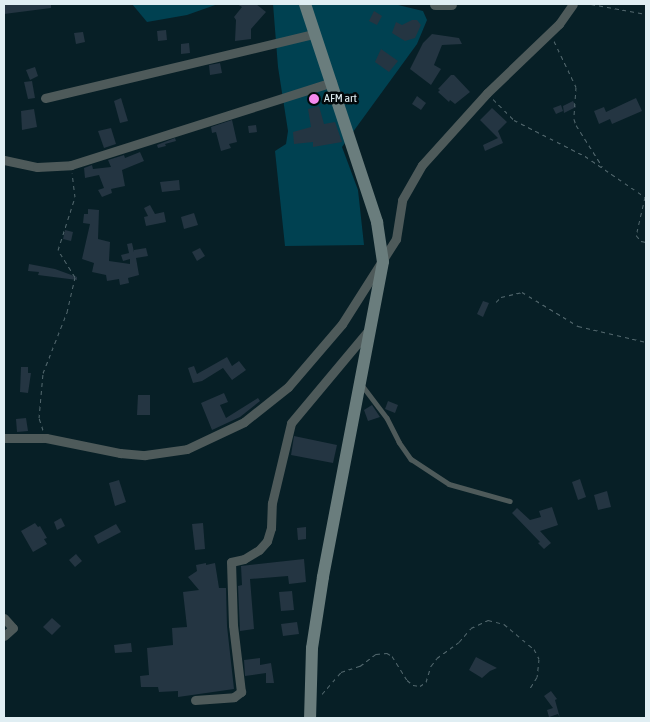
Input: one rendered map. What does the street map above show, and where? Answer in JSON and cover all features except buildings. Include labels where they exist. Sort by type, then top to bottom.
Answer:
[{"type":"main road","points":[[305,4],[316,30],[377,222],[383,262],[359,382],[319,604],[312,648],[310,718]]},
{"type":"street","points":[[435,4],[452,4]]},
{"type":"street","points":[[4,438],[46,438],[120,453],[145,454],[187,449],[244,422],[288,387],[342,324],[396,239],[402,200],[422,165],[487,93],[551,33],[573,4]]},
{"type":"street","points":[[45,98],[310,35],[316,30]]},
{"type":"street","points":[[4,160],[37,167],[71,165],[332,82]]},
{"type":"street","points":[[195,700],[234,697],[241,692],[233,624],[231,562],[244,559],[259,550],[267,541],[272,528],[272,503],[291,423],[370,329]]},
{"type":"street","points":[[4,618],[13,628],[4,636]]},
{"type":"lane","points":[[359,382],[387,418],[410,459],[449,484],[510,502]]},
{"type":"path","points":[[592,4],[646,14]]},
{"type":"path","points":[[551,33],[576,87],[574,119],[576,125],[603,167]]},
{"type":"path","points":[[487,93],[514,120],[585,156],[645,197],[636,235],[641,241],[646,242]]},
{"type":"path","points":[[46,438],[39,418],[43,373],[67,312],[75,278],[58,250],[75,197],[71,165]]},
{"type":"path","points":[[496,302],[501,297],[522,292],[578,326],[646,342]]},
{"type":"path","points":[[310,699],[319,697],[327,691],[341,672],[360,666],[376,654],[388,653],[392,656],[407,680],[413,685],[420,686],[426,682],[431,666],[437,658],[458,642],[471,628],[488,620],[504,624],[534,649],[539,658],[537,677],[530,688]]},
{"type":"shaded area","points":[[132,4],[218,4],[187,15],[147,22]]},
{"type":"shaded area","points":[[273,4],[394,4],[423,11],[427,20],[417,44],[342,147],[358,190],[364,245],[285,246],[275,151],[286,144],[288,131],[278,67]]},
{"type":"place","name":"AFM art","points":[[314,99]]}]
